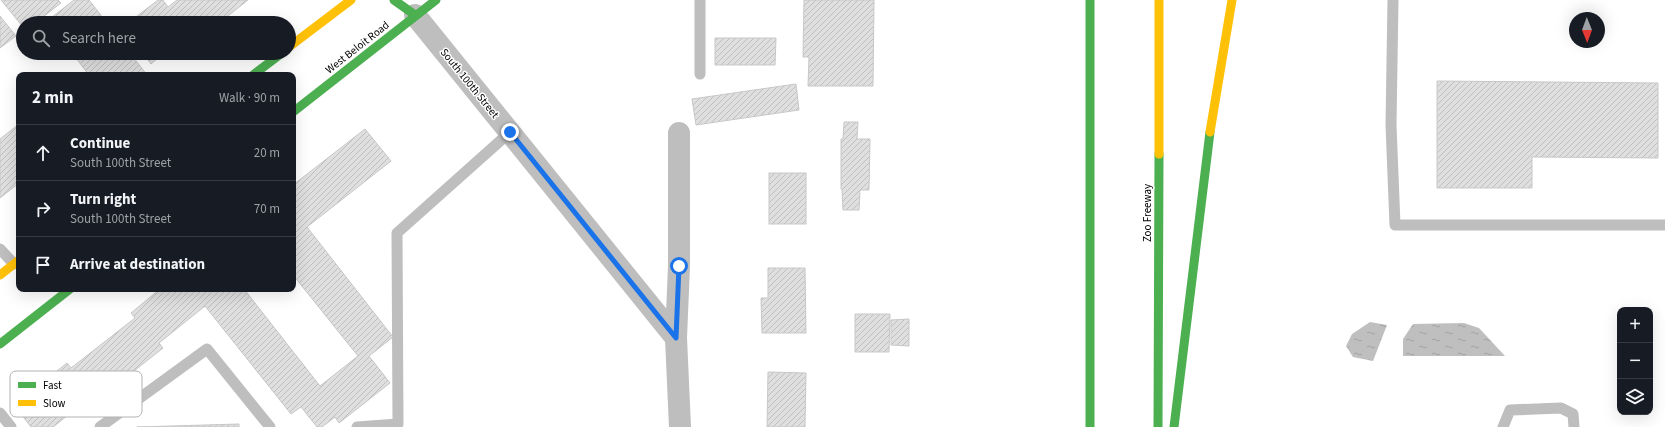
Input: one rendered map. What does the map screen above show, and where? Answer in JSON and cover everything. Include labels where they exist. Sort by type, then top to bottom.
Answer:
[{"type":"main road","points":[[296,42],[351,0]]},
{"type":"main road","points":[[394,0],[413,8]]},
{"type":"main road","name":"West Beloit Road","points":[[296,109],[413,8],[436,0]]},
{"type":"main road","points":[[1090,0],[1090,427]]},
{"type":"main road","name":"Zoo Freeway","points":[[1158,427],[1159,0]]},
{"type":"main road","points":[[1174,427],[1208,146],[1232,0]]},
{"type":"main road","points":[[257,72],[273,60]]},
{"type":"main road","points":[[0,275],[16,262]]},
{"type":"main road","points":[[0,344],[66,292]]},
{"type":"street","name":"South 100th Street","points":[[413,8],[510,132],[676,338]]},
{"type":"street","points":[[680,133],[679,266],[676,338],[680,427]]},
{"type":"lane","points":[[700,0],[700,74]]},
{"type":"lane","points":[[1393,0],[1391,125],[1395,225],[1665,225]]},
{"type":"lane","points":[[357,427],[398,424],[397,233],[510,132]]},
{"type":"lane","points":[[0,249],[16,262]]},
{"type":"lane","points":[[142,396],[207,349],[270,427]]},
{"type":"lane","points":[[1503,427],[1510,410],[1561,408],[1573,414],[1574,427]]},
{"type":"lane","points":[[0,413],[11,427]]},
{"type":"lane","points":[[100,427],[114,417]]},
{"type":"water","points":[[1370,322],[1387,325],[1373,361],[1353,357],[1346,346],[1352,334]]},
{"type":"water","points":[[1464,323],[1479,328],[1505,356],[1403,356],[1403,339],[1413,324]]},
{"type":"building","points":[[1,0],[58,0],[61,3],[44,16],[16,16],[16,18]]},
{"type":"building","points":[[74,0],[89,0],[102,16],[53,16]]},
{"type":"building","points":[[158,0],[163,0],[168,7],[177,0],[248,0],[228,16],[137,16]]},
{"type":"building","points":[[804,0],[874,0],[873,86],[808,86],[809,57],[803,57]]},
{"type":"building","points":[[0,16],[16,36],[0,48]]},
{"type":"building","points":[[715,38],[776,38],[775,65],[715,65]]},
{"type":"building","points":[[77,60],[135,60],[145,72],[87,72]]},
{"type":"building","points":[[148,60],[156,60],[151,64]]},
{"type":"building","points":[[1437,81],[1658,83],[1658,158],[1532,157],[1532,188],[1437,188]]},
{"type":"building","points":[[796,84],[799,110],[696,125],[692,99]]},
{"type":"building","points":[[844,122],[858,122],[857,139],[870,139],[869,190],[860,190],[859,210],[843,210],[841,189],[841,139],[843,139]]},
{"type":"building","points":[[16,126],[16,185],[0,198],[0,139]]},
{"type":"building","points":[[365,129],[391,161],[307,227],[393,337],[369,356],[390,383],[339,423],[335,417],[322,427],[317,427],[301,407],[291,414],[205,306],[159,343],[163,348],[134,371],[57,371],[67,363],[71,368],[135,318],[131,313],[156,292],[246,292],[320,386],[358,356],[296,279],[296,183]]},
{"type":"building","points":[[769,173],[806,173],[806,224],[769,224]]},
{"type":"building","points":[[768,268],[805,268],[806,333],[762,333],[761,298],[768,298]]},
{"type":"building","points":[[855,314],[890,314],[889,352],[855,352]]},
{"type":"building","points":[[909,319],[909,346],[891,345],[891,320]]},
{"type":"building","points":[[768,372],[806,373],[805,427],[767,427]]},
{"type":"building","points":[[23,417],[66,417],[53,427],[31,427]]},
{"type":"building","points":[[239,424],[239,427],[137,427]]},
{"type":"traffic: fast","points":[[394,0],[415,15]]},
{"type":"traffic: fast","points":[[296,110],[436,0]]},
{"type":"traffic: fast","points":[[1090,0],[1090,427]]},
{"type":"traffic: fast","points":[[257,72],[273,60]]},
{"type":"traffic: fast","points":[[1174,427],[1210,132]]},
{"type":"traffic: fast","points":[[1158,427],[1159,154]]},
{"type":"traffic: fast","points":[[0,344],[66,292]]},
{"type":"traffic: slow","points":[[296,42],[351,0]]},
{"type":"traffic: slow","points":[[1159,0],[1159,154]]},
{"type":"traffic: slow","points":[[1210,132],[1232,0]]},
{"type":"traffic: slow","points":[[0,275],[16,262]]},
{"type":"route","points":[[510,132],[676,338],[679,266]]}]
